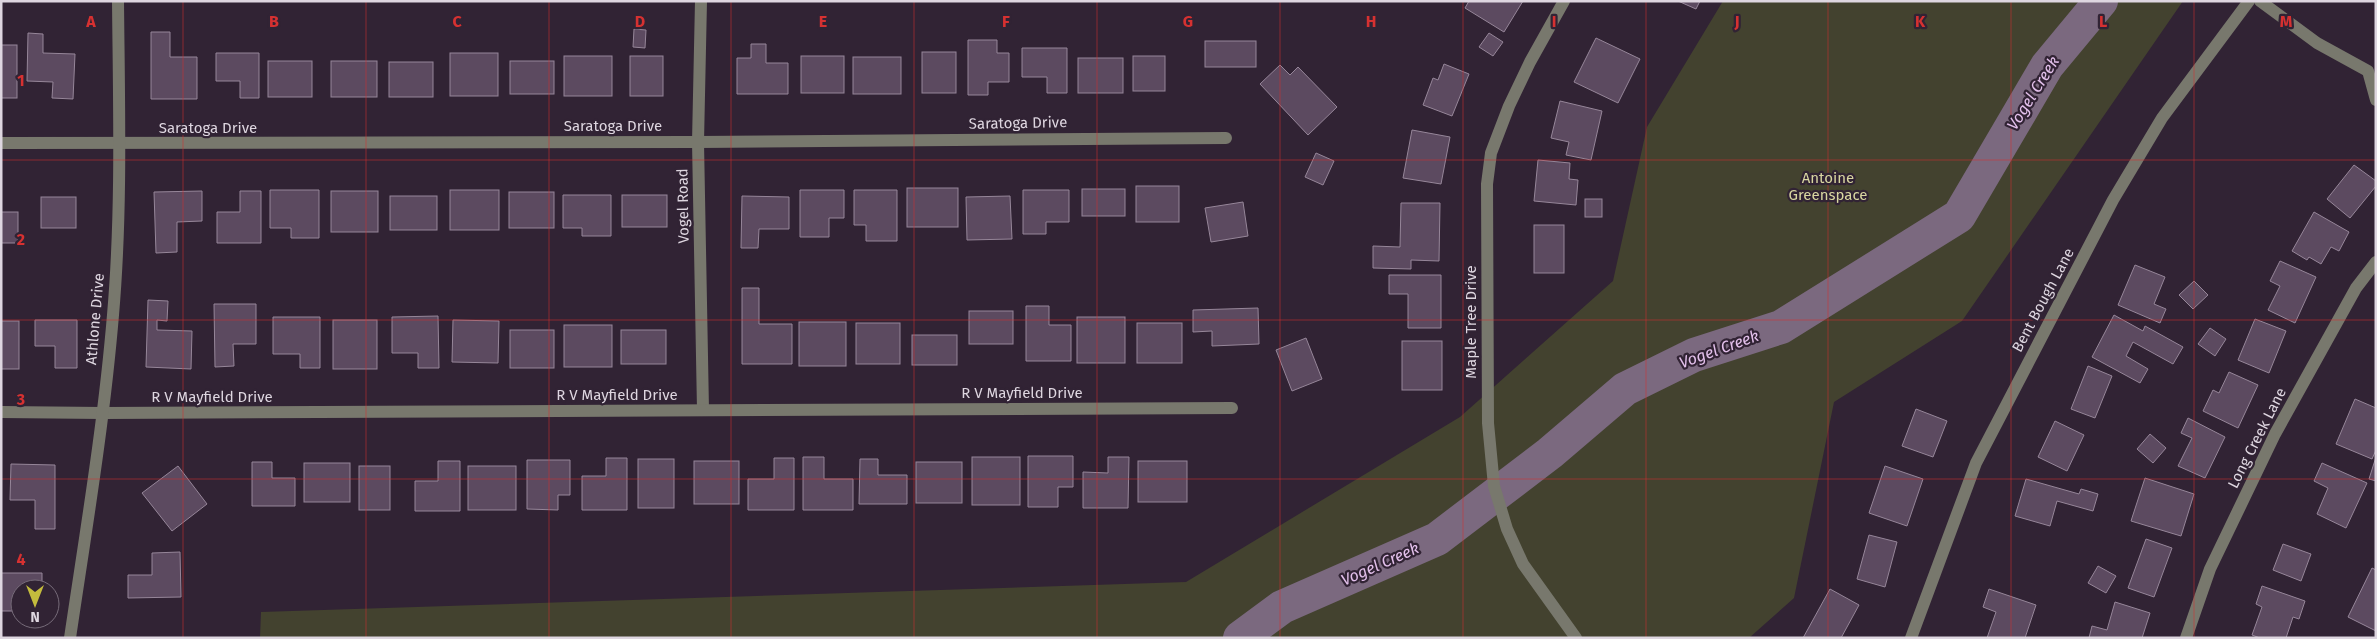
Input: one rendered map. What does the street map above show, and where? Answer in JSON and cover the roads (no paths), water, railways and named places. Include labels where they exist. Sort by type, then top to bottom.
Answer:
[{"type":"street","name":"Athlone Drive","points":[[70,638],[103,413],[118,245],[120,144],[118,1]]},
{"type":"street","name":"Vogel Road","points":[[701,1],[698,142],[703,410]]},
{"type":"street","name":"Maple Tree Drive","points":[[1564,1],[1508,106],[1491,153],[1487,184],[1488,423],[1494,486],[1507,529],[1524,564],[1576,638]]},
{"type":"street","name":"Bent Bough Lane","points":[[1910,638],[1976,463],[2113,200],[2162,118],[2250,1]]},
{"type":"street","points":[[2260,1],[2316,44],[2368,71],[2376,100]]},
{"type":"street","name":"Saratoga Drive","points":[[1,144],[1226,138]]},
{"type":"street","name":"Long Creek Lane","points":[[2186,638],[2210,569],[2275,434],[2356,288],[2376,262]]},
{"type":"street","name":"R V Mayfield Drive","points":[[1,412],[1232,408]]},
{"type":"waterway","name":"Vogel Creek","points":[[1240,638],[1282,607],[1437,539],[1550,453],[1625,389],[1694,355],[1781,327],[1959,216],[2047,66],[2101,1]]},
{"type":"park label","name":"Antoine Greenspace","points":[[1828,186]]}]
